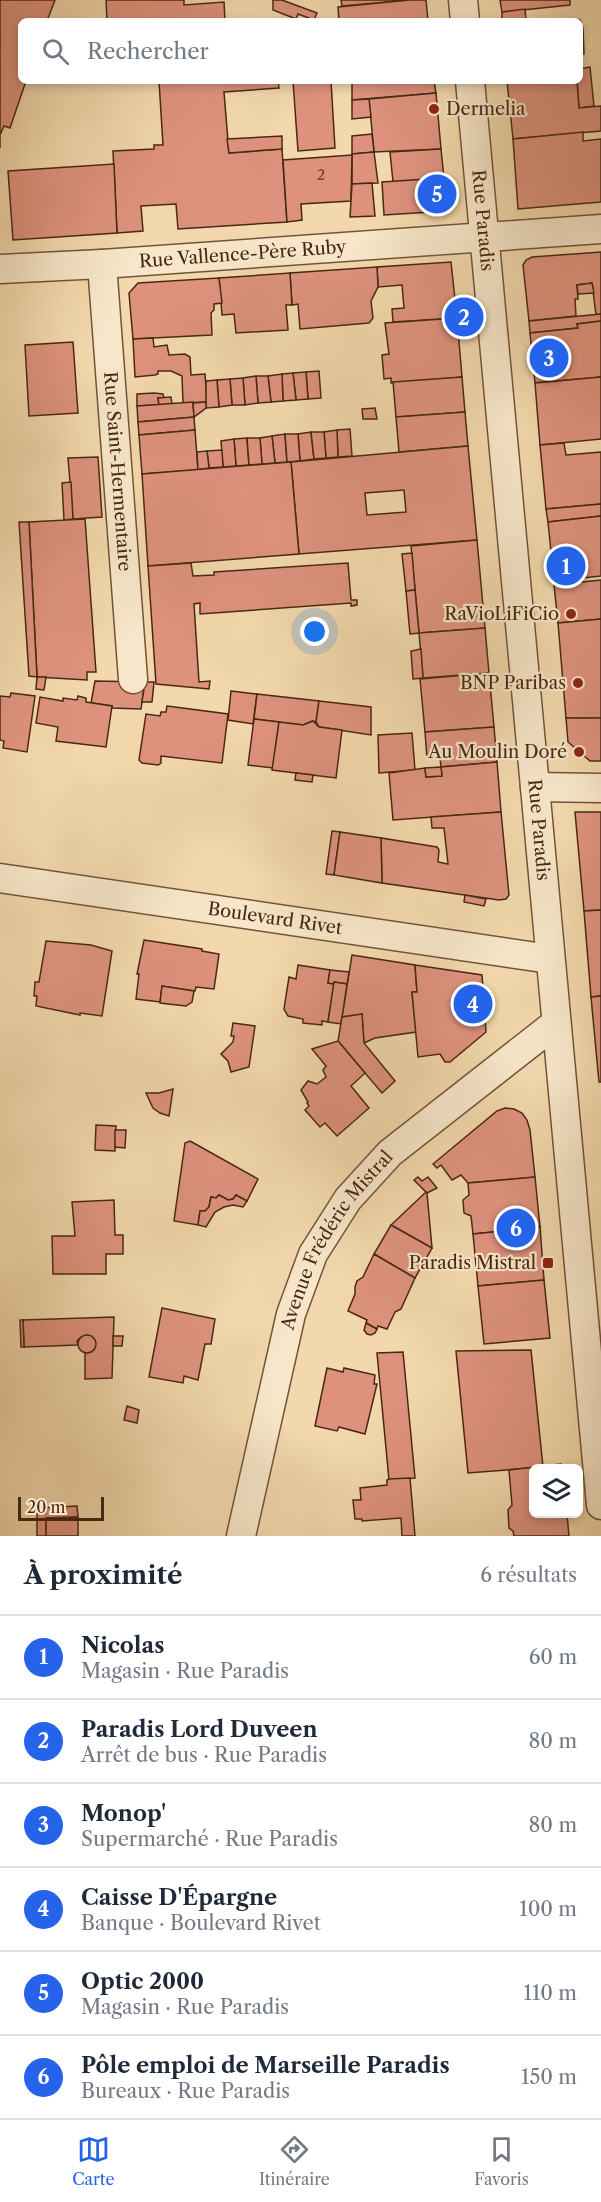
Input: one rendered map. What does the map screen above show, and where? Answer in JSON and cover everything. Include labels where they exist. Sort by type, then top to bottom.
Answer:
[{"type":"street","points":[[463,0],[465,18]]},
{"type":"street","name":"Rue Paradis","points":[[470,84],[556,1023],[595,1369],[601,1504]]},
{"type":"street","name":"Rue Vallence-Père Ruby","points":[[0,269],[601,229]]},
{"type":"street","name":"Rue Saint-Hermentaire","points":[[102,264],[132,679]]},
{"type":"street","points":[[535,787],[601,788]]},
{"type":"street","name":"Boulevard Rivet","points":[[0,878],[550,959]]},
{"type":"street","name":"Avenue Frédéric Mistral","points":[[241,1536],[291,1314],[313,1254],[348,1199],[390,1154],[556,1023]]},
{"type":"building","points":[[0,0],[55,0],[48,18],[18,18],[18,84],[25,84],[10,128],[4,126],[0,135]]},
{"type":"building","points":[[106,0],[184,0],[184,5],[224,2],[225,18],[107,18]]},
{"type":"building","points":[[273,0],[282,0],[317,13],[315,18],[298,14],[296,18],[293,18],[273,10]]},
{"type":"building","points":[[341,0],[410,0],[342,6]]},
{"type":"building","points":[[426,0],[428,18],[339,18],[338,7]]},
{"type":"building","points":[[500,0],[570,0],[570,5],[502,12]]},
{"type":"building","points":[[525,9],[526,18],[502,18],[502,12]]},
{"type":"building","points":[[590,67],[594,106],[579,108],[577,84],[583,84],[583,68]]},
{"type":"building","points":[[159,84],[278,84],[279,88],[224,92],[229,153],[282,149],[287,222],[178,229],[176,204],[141,206],[143,231],[117,233],[113,151],[154,149],[154,145],[163,145]]},
{"type":"building","points":[[293,84],[331,84],[335,148],[298,151]]},
{"type":"building","points":[[352,84],[434,84],[436,93],[352,100]]},
{"type":"building","points":[[507,84],[577,84],[579,108],[601,106],[601,131],[513,139]]},
{"type":"building","points":[[436,93],[441,149],[374,152],[369,99]]},
{"type":"building","points":[[369,99],[371,117],[352,119],[352,100]]},
{"type":"building","points":[[583,132],[583,141],[601,139],[601,202],[518,209],[513,139]]},
{"type":"building","points":[[372,134],[374,152],[352,154],[352,136]]},
{"type":"building","points":[[282,136],[282,149],[229,153],[227,139]]},
{"type":"building","points":[[441,149],[444,178],[393,182],[390,152]]},
{"type":"building","points":[[374,152],[378,183],[352,184],[352,154]]},
{"type":"building","points":[[352,155],[351,201],[301,204],[302,220],[287,222],[283,160]]},
{"type":"building","points":[[114,164],[117,233],[13,240],[8,171]]},
{"type":"building","points":[[444,178],[447,211],[384,215],[382,182]]},
{"type":"building","points":[[372,183],[375,216],[350,217],[352,184]]},
{"type":"building","points":[[601,252],[601,314],[596,315],[592,283],[577,285],[576,316],[529,321],[523,265],[526,260],[532,257]]},
{"type":"building","points":[[451,262],[457,318],[393,322],[392,309],[404,308],[402,285],[378,287],[377,267]]},
{"type":"building","points":[[377,267],[378,287],[371,301],[373,318],[369,323],[300,329],[298,304],[292,305],[290,273]]},
{"type":"building","points":[[290,273],[292,305],[286,305],[288,330],[236,333],[234,314],[222,315],[219,278]]},
{"type":"building","points":[[219,278],[222,303],[214,304],[214,310],[211,313],[212,335],[133,339],[129,293],[138,283]]},
{"type":"building","points":[[592,283],[594,293],[578,294],[577,285]]},
{"type":"building","points":[[601,314],[601,321],[577,324],[578,328],[530,333],[529,321]]},
{"type":"building","points":[[457,318],[462,377],[391,383],[391,378],[384,379],[382,355],[389,354],[385,323]]},
{"type":"building","points":[[601,321],[601,377],[535,383],[530,333],[578,328],[577,324]]},
{"type":"building","points":[[153,338],[154,347],[167,345],[169,355],[185,354],[190,357],[191,375],[205,374],[207,402],[183,403],[182,376],[171,371],[158,371],[155,375],[135,377],[133,339]]},
{"type":"building","points":[[73,342],[78,413],[29,416],[25,345]]},
{"type":"building","points":[[319,371],[321,398],[308,399],[306,372]]},
{"type":"building","points":[[306,372],[308,399],[296,400],[293,373]]},
{"type":"building","points":[[293,373],[296,400],[283,401],[282,374]]},
{"type":"building","points":[[282,374],[283,401],[271,402],[268,376]]},
{"type":"building","points":[[256,376],[268,376],[271,402],[258,403]]},
{"type":"building","points":[[256,376],[258,403],[245,405],[243,378]]},
{"type":"building","points":[[462,377],[465,412],[396,417],[393,382]]},
{"type":"building","points":[[601,377],[601,439],[540,445],[535,383]]},
{"type":"building","points":[[243,378],[245,405],[232,405],[230,379]]},
{"type":"building","points":[[230,379],[232,405],[219,407],[217,380]]},
{"type":"building","points":[[217,380],[219,407],[206,408],[206,381]]},
{"type":"building","points":[[137,394],[163,394],[164,398],[158,398],[159,405],[137,406]]},
{"type":"building","points":[[171,397],[172,404],[159,405],[158,398]]},
{"type":"building","points":[[193,402],[194,417],[138,422],[137,406]]},
{"type":"building","points":[[206,402],[206,408],[194,417],[193,403]]},
{"type":"building","points":[[375,408],[377,419],[363,419],[362,409]]},
{"type":"building","points":[[465,412],[468,446],[399,452],[396,417]]},
{"type":"building","points":[[194,417],[195,430],[139,435],[138,422]]},
{"type":"building","points":[[350,429],[352,456],[338,457],[337,430]]},
{"type":"building","points":[[195,430],[198,470],[142,474],[139,435]]},
{"type":"building","points":[[337,430],[338,457],[326,458],[324,432]]},
{"type":"building","points":[[311,432],[314,459],[300,461],[298,434]]},
{"type":"building","points":[[311,432],[324,432],[326,458],[314,459]]},
{"type":"building","points":[[285,434],[287,462],[275,463],[272,436]]},
{"type":"building","points":[[285,434],[298,434],[300,461],[287,462]]},
{"type":"building","points":[[272,436],[275,463],[262,464],[260,438]]},
{"type":"building","points":[[247,438],[249,465],[236,466],[234,439]]},
{"type":"building","points":[[247,438],[260,438],[262,464],[249,465]]},
{"type":"building","points":[[234,439],[236,466],[223,467],[221,441]]},
{"type":"building","points":[[564,443],[566,455],[601,452],[601,504],[546,509],[540,445]]},
{"type":"building","points":[[468,446],[477,540],[299,554],[291,462]],"holes":[[[404,490],[406,512],[367,515],[365,493]]]},
{"type":"building","points":[[222,450],[223,467],[209,468],[207,451]]},
{"type":"building","points":[[207,451],[209,468],[198,470],[197,452]]},
{"type":"building","points":[[98,457],[102,517],[73,519],[68,458]]},
{"type":"building","points":[[291,462],[299,554],[148,566],[142,474]]},
{"type":"building","points":[[71,482],[73,519],[64,520],[62,483]]},
{"type":"building","points":[[601,504],[601,516],[548,522],[546,509]]},
{"type":"building","points":[[601,516],[601,576],[554,581],[548,522]]},
{"type":"building","points":[[85,519],[96,672],[87,672],[87,680],[37,677],[29,522]]},
{"type":"building","points":[[19,522],[29,522],[37,677],[29,676]]},
{"type":"building","points":[[477,540],[485,628],[419,633],[411,546]]},
{"type":"building","points":[[412,553],[415,590],[406,591],[402,554]]},
{"type":"building","points":[[191,563],[193,576],[214,575],[214,572],[348,563],[351,600],[357,600],[357,605],[351,606],[351,603],[200,614],[200,603],[194,604],[199,682],[210,681],[209,689],[156,684],[148,566]]},
{"type":"building","points":[[601,580],[601,619],[558,623],[554,585]]},
{"type":"building","points":[[415,590],[419,633],[410,634],[406,591]]},
{"type":"building","points":[[601,619],[601,718],[566,718],[558,623]]},
{"type":"building","points":[[485,628],[489,673],[423,678],[419,633]]},
{"type":"building","points":[[421,649],[423,678],[413,679],[411,651]]},
{"type":"building","points":[[489,673],[494,727],[425,732],[420,679]]},
{"type":"building","points":[[37,677],[46,677],[44,690],[36,689]]},
{"type":"building","points":[[95,681],[145,682],[141,709],[112,708],[112,706],[91,703]]},
{"type":"building","points":[[145,682],[154,682],[152,702],[142,702]]},
{"type":"building","points":[[231,691],[257,694],[253,724],[228,720]]},
{"type":"building","points":[[11,693],[35,696],[27,752],[3,748],[4,741],[0,740],[0,696],[10,697]]},
{"type":"building","points":[[257,694],[319,701],[316,722],[312,721],[303,725],[254,719]]},
{"type":"building","points":[[78,696],[86,698],[86,702],[112,706],[106,747],[56,741],[58,727],[36,723],[40,697],[63,701],[63,698],[77,700]]},
{"type":"building","points":[[319,701],[371,707],[371,735],[319,727],[316,722]]},
{"type":"building","points":[[167,706],[228,714],[222,763],[161,756],[161,763],[158,765],[142,763],[139,760],[146,714],[160,716],[161,712],[166,712]]},
{"type":"building","points":[[566,718],[601,718],[601,761],[590,761],[568,742]]},
{"type":"building","points":[[254,719],[279,722],[273,768],[248,765]]},
{"type":"building","points":[[313,721],[319,727],[342,730],[336,778],[272,770],[279,722],[303,725]]},
{"type":"building","points":[[494,727],[497,762],[441,767],[440,758],[427,758],[425,732]]},
{"type":"building","points":[[412,733],[415,770],[379,773],[378,735]]},
{"type":"building","points":[[497,762],[501,812],[393,820],[389,773],[425,768],[426,777],[442,776],[441,767]]},
{"type":"building","points":[[441,767],[442,776],[426,777],[425,768]]},
{"type":"building","points":[[296,773],[313,775],[312,782],[295,780]]},
{"type":"building","points":[[501,812],[509,895],[506,899],[499,900],[382,883],[381,838],[437,847],[438,862],[448,864],[444,828],[432,828],[431,817]]},
{"type":"building","points":[[575,812],[601,812],[601,910],[584,911]]},
{"type":"building","points":[[332,831],[340,832],[334,875],[326,874]]},
{"type":"building","points":[[340,832],[381,838],[382,883],[334,875]]},
{"type":"building","points":[[465,895],[486,899],[484,906],[464,902]]},
{"type":"building","points":[[601,910],[601,996],[591,997],[584,911]]},
{"type":"building","points":[[144,940],[219,954],[214,989],[196,987],[195,991],[162,986],[160,1002],[136,999],[139,974],[137,974]]},
{"type":"building","points":[[46,941],[91,945],[112,951],[102,1016],[80,1013],[80,1015],[36,1006],[35,982],[39,982]]},
{"type":"building","points":[[352,955],[415,965],[417,992],[412,992],[416,1032],[375,1038],[364,1043],[362,1014],[342,1017]]},
{"type":"building","points":[[298,965],[330,970],[328,983],[334,984],[328,1022],[322,1021],[322,1025],[303,1023],[303,1019],[288,1016],[284,1009],[289,977],[296,979]]},
{"type":"building","points":[[415,965],[482,975],[486,1032],[450,1062],[445,1062],[440,1054],[418,1057],[412,992],[417,992]]},
{"type":"building","points":[[330,970],[349,972],[347,984],[328,983]]},
{"type":"building","points":[[334,982],[347,984],[341,1024],[328,1022]]},
{"type":"building","points":[[162,986],[194,991],[192,1002],[186,1006],[160,1003]]},
{"type":"building","points":[[601,996],[601,1082],[599,1082],[591,997]]},
{"type":"building","points":[[362,1014],[364,1043],[395,1081],[382,1093],[338,1041],[342,1017]]},
{"type":"building","points":[[233,1023],[255,1026],[249,1067],[231,1072],[228,1061],[221,1054],[233,1042],[234,1036],[231,1036]]},
{"type":"building","points":[[338,1041],[365,1073],[351,1086],[369,1108],[337,1136],[325,1123],[320,1127],[305,1110],[309,1106],[301,1090],[308,1081],[317,1084],[326,1077],[323,1070],[326,1066],[312,1049]]},
{"type":"building","points":[[173,1089],[169,1116],[153,1108],[146,1093],[159,1093]]},
{"type":"building","points":[[505,1108],[522,1113],[527,1120],[535,1177],[468,1183],[461,1175],[452,1180],[441,1165],[437,1168],[433,1164],[497,1111]]},
{"type":"building","points":[[96,1125],[116,1126],[115,1151],[95,1150]]},
{"type":"building","points":[[115,1130],[126,1130],[125,1148],[115,1147]]},
{"type":"building","points":[[190,1141],[258,1179],[247,1201],[236,1195],[233,1199],[228,1200],[219,1195],[216,1198],[211,1197],[209,1207],[205,1211],[200,1211],[198,1225],[174,1221],[185,1143]]},
{"type":"building","points":[[418,1177],[422,1181],[428,1177],[437,1188],[427,1193],[414,1180]]},
{"type":"building","points":[[535,1177],[540,1227],[473,1234],[471,1216],[464,1213],[463,1200],[469,1195],[468,1183]]},
{"type":"building","points":[[427,1193],[432,1248],[391,1225]]},
{"type":"building","points":[[219,1195],[228,1200],[233,1199],[236,1195],[247,1201],[243,1207],[233,1205],[215,1212],[206,1227],[198,1225],[200,1211],[205,1211],[209,1207],[211,1197],[216,1198]]},
{"type":"building","points":[[114,1200],[115,1235],[123,1235],[123,1254],[106,1254],[106,1274],[53,1274],[52,1236],[75,1236],[72,1202]]},
{"type":"building","points":[[391,1225],[432,1248],[415,1278],[374,1254]]},
{"type":"building","points":[[540,1227],[544,1280],[478,1286],[473,1234]]},
{"type":"building","points":[[374,1254],[415,1278],[401,1309],[395,1312],[387,1329],[378,1326],[377,1329],[366,1323],[367,1320],[348,1311],[355,1294],[357,1281],[363,1277]]},
{"type":"building","points":[[544,1280],[550,1338],[484,1344],[478,1286]]},
{"type":"building","points":[[162,1308],[215,1319],[211,1344],[205,1344],[198,1380],[184,1376],[183,1383],[149,1377]]},
{"type":"building","points":[[114,1317],[112,1378],[85,1379],[85,1353],[91,1352],[95,1346],[95,1341],[91,1336],[86,1335],[80,1338],[77,1341],[78,1345],[24,1347],[23,1320]]},
{"type":"building","points":[[20,1320],[23,1320],[24,1347],[21,1347]]},
{"type":"building","points":[[366,1323],[377,1329],[375,1333],[367,1334],[364,1330]]},
{"type":"building","points":[[87,1335],[93,1338],[96,1344],[93,1350],[87,1353],[81,1350],[78,1344],[81,1338]]},
{"type":"building","points":[[113,1336],[123,1336],[122,1346],[113,1346]]},
{"type":"building","points":[[531,1350],[543,1464],[529,1464],[529,1468],[468,1473],[456,1351]]},
{"type":"building","points":[[403,1352],[415,1478],[389,1480],[377,1353]]},
{"type":"building","points":[[327,1368],[343,1372],[344,1368],[375,1375],[374,1384],[377,1384],[365,1434],[339,1427],[337,1431],[315,1426]]},
{"type":"building","points":[[127,1406],[139,1410],[137,1423],[124,1420]]},
{"type":"building","points":[[529,1468],[529,1518],[567,1518],[569,1536],[514,1536],[513,1531],[509,1528],[508,1510],[512,1505],[509,1470]]},
{"type":"building","points":[[410,1478],[415,1536],[402,1536],[401,1518],[362,1521],[362,1519],[355,1519],[353,1500],[361,1500],[360,1488],[387,1485],[389,1479]]},
{"type":"building","points":[[77,1506],[78,1517],[46,1518],[46,1536],[37,1536],[37,1508]]},
{"type":"building","points":[[78,1517],[78,1536],[46,1536],[46,1518]]},
{"type":"place","name":"Dermelia","points":[[434,109]]},
{"type":"place","name":"Optic 2000","points":[[437,194]]},
{"type":"place","name":"Paradis Lord Duveen","points":[[464,317]]},
{"type":"place","name":"Monop'","points":[[549,358]]},
{"type":"place","name":"Nicolas","points":[[566,566]]},
{"type":"place","name":"RaVioLiFiCio","points":[[571,614]]},
{"type":"place","name":"BNP Paribas","points":[[578,683]]},
{"type":"place","name":"Au Moulin Doré","points":[[579,752]]},
{"type":"place","name":"Caisse D'Épargne","points":[[473,1004]]},
{"type":"place","name":"Pôle emploi de Marseille Paradis","points":[[516,1228]]},
{"type":"place","name":"Paradis Mistral","points":[[548,1263]]}]
